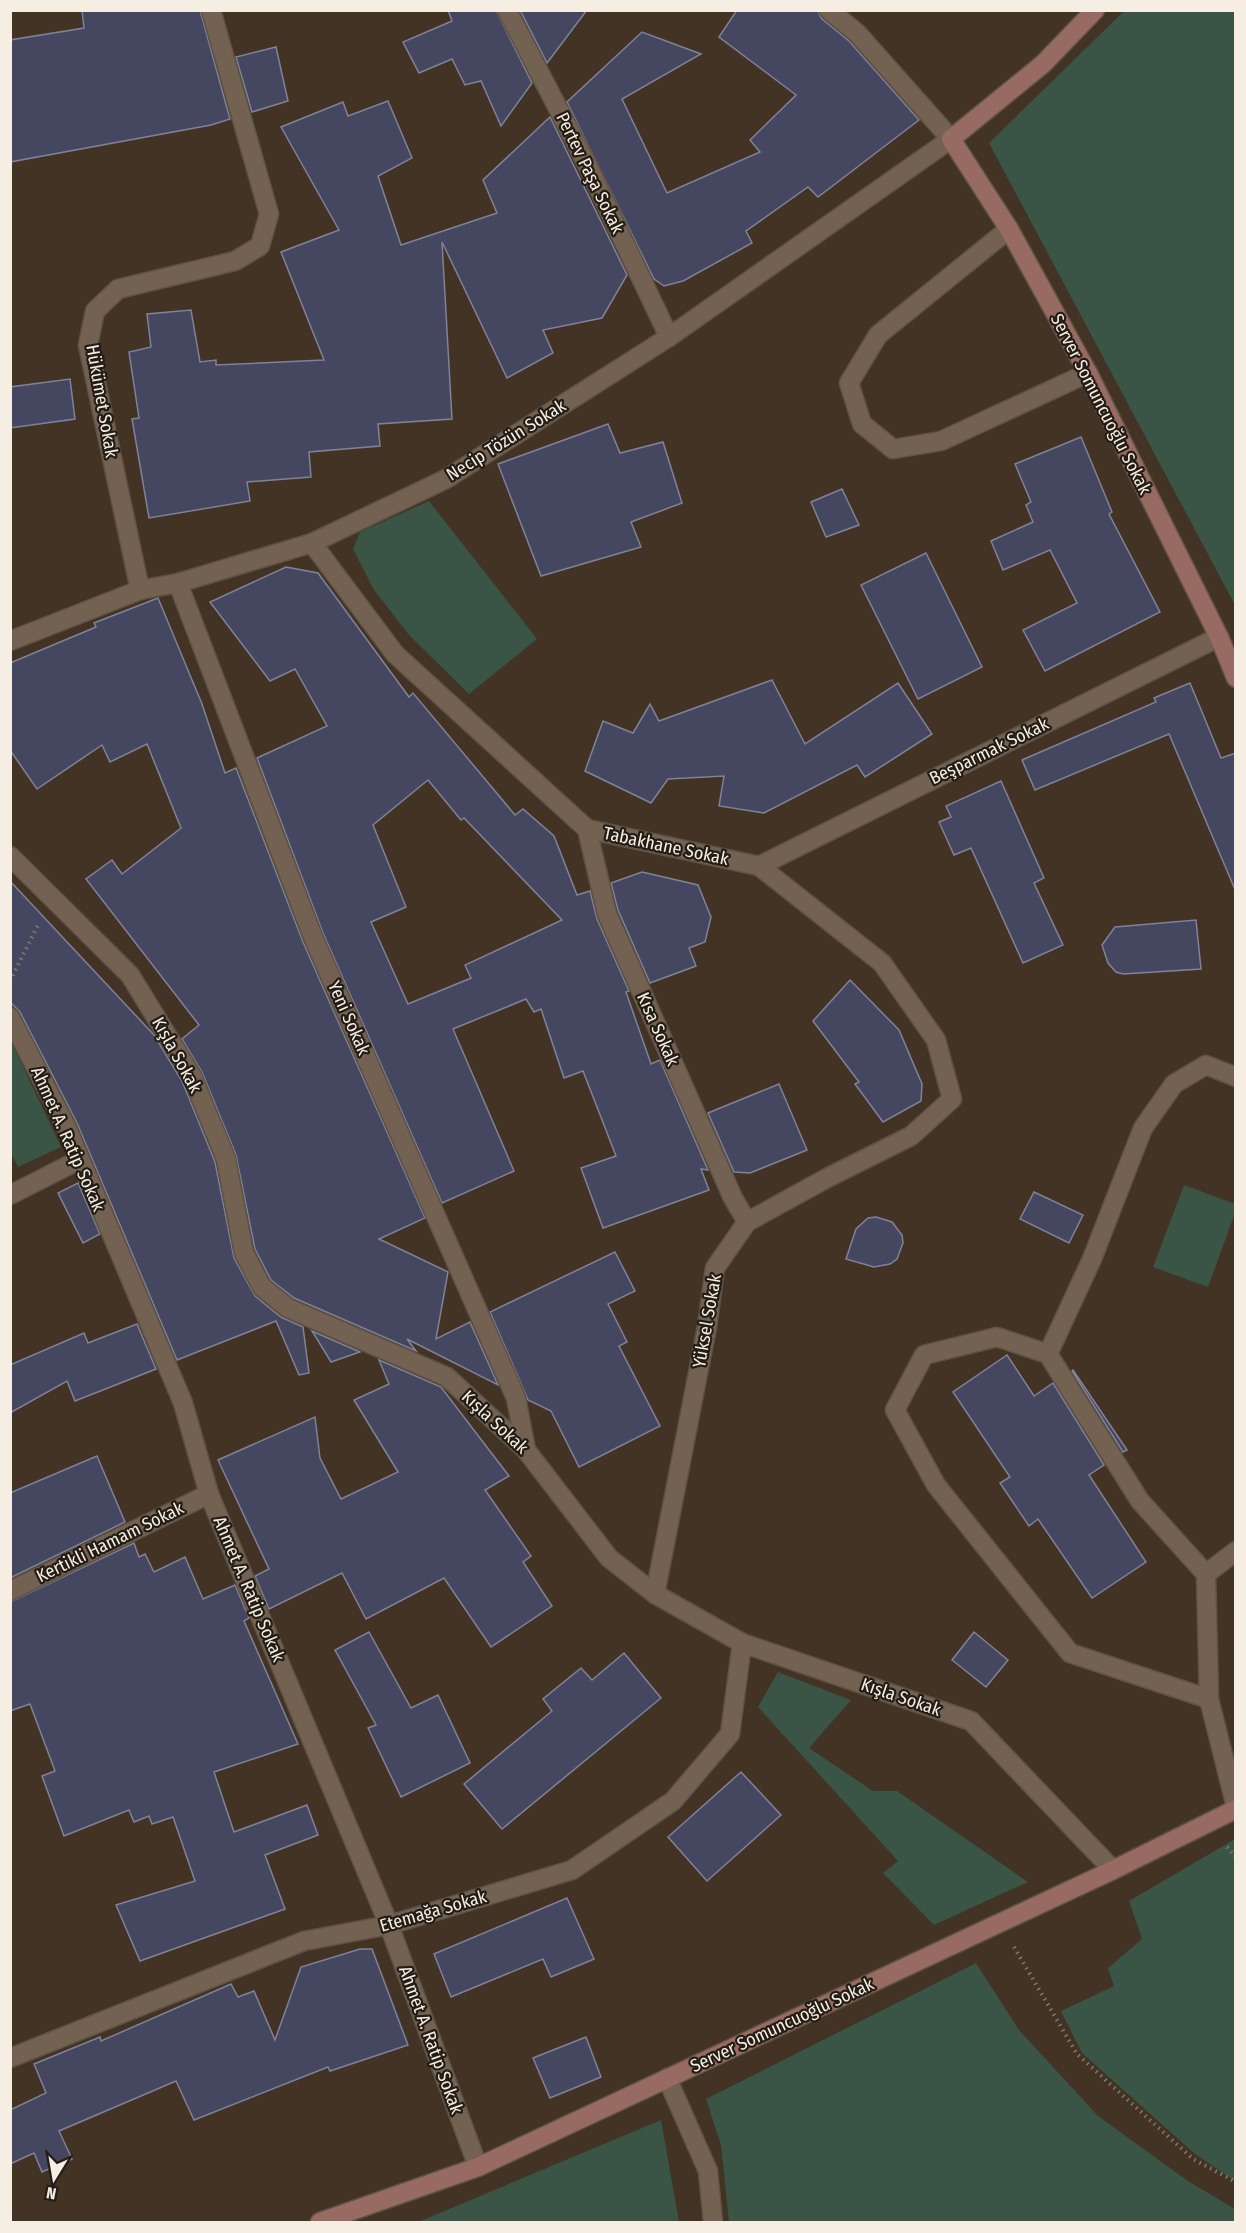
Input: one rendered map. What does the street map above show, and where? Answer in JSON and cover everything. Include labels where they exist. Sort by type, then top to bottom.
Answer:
[{"type":"street","name":"Hükümet Sokak","points":[[140,590],[88,345],[95,311],[118,289],[235,261],[260,246],[269,214],[211,10]]},
{"type":"street","name":"Pertev Paşa Sokak","points":[[507,10],[589,168],[669,337]]},
{"type":"street","points":[[829,10],[857,33],[951,139],[1043,64],[1095,10]]},
{"type":"street","name":"Necip Tözün Sokak","points":[[10,641],[140,590],[178,583],[312,543],[446,479],[669,337],[951,139]]},
{"type":"street","name":"Server Somuncuoğlu Sokak","points":[[951,139],[1009,229],[1088,373],[1219,637],[1236,678]]},
{"type":"street","points":[[1009,229],[878,335],[849,383],[862,424],[893,449],[941,441],[1088,373]]},
{"type":"street","name":"Tabakhane Sokak","points":[[312,543],[395,654],[587,829],[759,866],[882,963],[936,1040],[952,1099]]},
{"type":"street","name":"Yeni Sokak","points":[[178,583],[314,937],[516,1398],[526,1450]]},
{"type":"street","name":"Beşparmak Sokak","points":[[759,866],[1219,637]]},
{"type":"street","name":"Kısa Sokak","points":[[587,829],[607,914],[733,1198],[747,1222]]},
{"type":"street","name":"Kışla Sokak","points":[[10,856],[130,975],[192,1076],[226,1159],[244,1253],[262,1287],[288,1308],[447,1377],[526,1450],[609,1558],[655,1594],[742,1643],[971,1722],[1113,1870]]},
{"type":"street","name":"Ahmet A. Ratip Sokak","points":[[10,1017],[67,1128],[183,1403],[209,1494],[389,1925],[478,2167]]},
{"type":"street","points":[[1048,1354],[1092,1259],[1143,1128],[1174,1084],[1206,1065],[1236,1077]]},
{"type":"street","name":"Yüksel Sokak","points":[[655,1594],[707,1327],[715,1268],[747,1222],[911,1136],[952,1099]]},
{"type":"street","points":[[10,1196],[79,1160]]},
{"type":"street","points":[[1209,1699],[1070,1653],[936,1485],[895,1410],[924,1355],[997,1337],[1048,1354],[1140,1500],[1206,1574],[1209,1699],[1236,1808]]},
{"type":"street","name":"Kertikli Hamam Sokak","points":[[10,1591],[209,1494]]},
{"type":"street","points":[[1206,1574],[1236,1551]]},
{"type":"street","name":"Etemağa Sokak","points":[[10,2058],[304,1941],[389,1925],[572,1870],[673,1801],[730,1734],[742,1643]]},
{"type":"street","name":"Server Somuncuoğlu Sokak","points":[[320,2223],[478,2167],[1113,1870],[1236,1808]]},
{"type":"street","points":[[667,2078],[708,2171],[713,2223]]},
{"type":"path","points":[[10,981],[51,898]]},
{"type":"path","points":[[1000,1923],[1077,2054],[1193,2159],[1236,2182]]},
{"type":"green space","points":[[1124,11],[1235,11],[1235,605],[989,143]]},
{"type":"green space","points":[[429,501],[537,639],[469,694],[409,635],[374,590],[353,549],[360,532]]},
{"type":"green space","points":[[10,1039],[61,1147],[18,1167],[11,1153]]},
{"type":"green space","points":[[1184,1185],[1235,1204],[1235,1213],[1208,1287],[1153,1267]]},
{"type":"green space","points":[[778,1672],[851,1700],[809,1748],[873,1791],[897,1791],[1028,1882],[934,1925],[883,1873],[898,1861],[758,1707]]},
{"type":"green space","points":[[1235,1839],[1235,2181],[1195,2154],[1082,2053],[1061,2011],[1114,1986],[1108,1968],[1142,1939],[1129,1901]]},
{"type":"green space","points":[[976,1963],[1019,2030],[1098,2116],[1188,2181],[1235,2209],[1235,2222],[729,2222],[721,2145],[706,2099]]},
{"type":"green space","points":[[661,2120],[679,2222],[418,2222]]},
{"type":"building","points":[[82,10],[200,10],[230,119],[211,125],[10,162],[10,40],[84,28]]},
{"type":"building","points":[[448,10],[496,10],[532,83],[501,126],[481,81],[465,85],[452,59],[419,73],[403,42],[452,21]]},
{"type":"building","points":[[520,10],[587,10],[547,63]]},
{"type":"building","points":[[737,10],[818,10],[821,18],[849,41],[919,120],[818,197],[808,187],[746,231],[752,243],[683,281],[664,286],[654,279],[567,102],[642,32],[701,54],[622,99],[667,193],[760,152],[750,140],[796,95],[719,37]]},
{"type":"building","points":[[276,47],[288,101],[252,112],[236,57]]},
{"type":"building","points":[[388,101],[412,158],[378,176],[401,245],[497,213],[483,180],[550,117],[627,275],[602,318],[543,330],[553,353],[507,378],[442,242],[452,419],[378,424],[380,446],[309,452],[311,477],[247,482],[250,501],[149,518],[132,419],[139,418],[129,352],[151,347],[147,314],[191,310],[200,362],[216,360],[216,365],[324,360],[281,252],[339,230],[281,127],[343,102],[348,116]]},
{"type":"building","points":[[70,379],[75,419],[10,428],[10,387]]},
{"type":"building","points":[[608,424],[620,453],[663,442],[682,503],[631,522],[641,547],[541,576],[498,464]]},
{"type":"building","points":[[1081,437],[1112,512],[1109,514],[1160,612],[1045,671],[1023,630],[1077,603],[1050,550],[1003,570],[991,541],[1033,522],[1026,505],[1031,502],[1015,464]]},
{"type":"building","points":[[842,489],[859,525],[826,537],[811,502]]},
{"type":"building","points":[[926,553],[982,667],[918,699],[861,585]]},
{"type":"building","points":[[286,567],[318,573],[409,697],[413,693],[515,815],[523,809],[554,836],[577,895],[590,891],[597,919],[629,991],[626,992],[651,1064],[660,1060],[708,1170],[701,1169],[709,1190],[603,1228],[581,1168],[616,1156],[583,1071],[564,1078],[541,1009],[534,1012],[526,999],[453,1029],[514,1171],[442,1203],[323,933],[257,758],[327,726],[295,669],[270,681],[210,602]],"holes":[[[428,780],[461,820],[464,818],[562,920],[465,965],[471,978],[408,1004],[371,922],[406,907],[373,825]]]},
{"type":"building","points":[[158,598],[202,704],[225,773],[236,768],[303,942],[425,1218],[379,1239],[448,1272],[436,1339],[470,1322],[498,1385],[407,1339],[416,1351],[294,1298],[271,1280],[255,1249],[236,1155],[202,1072],[182,1039],[199,1025],[86,879],[112,860],[122,874],[181,828],[147,744],[110,762],[102,745],[37,789],[10,750],[10,663],[96,627],[94,623]]},
{"type":"building","points":[[772,680],[805,744],[898,683],[932,734],[865,777],[857,765],[764,813],[719,806],[724,776],[668,779],[651,803],[585,771],[603,721],[633,733],[650,704],[659,721]]},
{"type":"building","points":[[1190,683],[1221,758],[1236,753],[1236,892],[1169,734],[1035,790],[1022,760],[1156,702],[1154,698]]},
{"type":"building","points":[[1001,781],[1044,878],[1034,883],[1063,945],[1023,963],[971,848],[954,855],[939,822],[951,817],[946,806]]},
{"type":"building","points":[[642,872],[698,885],[711,917],[705,942],[689,948],[696,966],[650,983],[618,910],[611,883]]},
{"type":"building","points":[[10,881],[154,1035],[182,1081],[215,1162],[234,1258],[255,1296],[281,1317],[303,1327],[309,1373],[299,1375],[276,1321],[177,1360],[77,1123],[20,1012],[10,1002]]},
{"type":"building","points":[[1196,920],[1201,969],[1123,974],[1116,972],[1108,963],[1102,945],[1115,927]]},
{"type":"building","points":[[850,980],[899,1030],[922,1084],[921,1101],[883,1122],[855,1084],[859,1082],[813,1021]]},
{"type":"building","points":[[779,1084],[807,1150],[750,1173],[734,1172],[708,1113]]},
{"type":"building","points":[[78,1183],[100,1234],[83,1243],[58,1193]]},
{"type":"building","points":[[1034,1192],[1083,1215],[1069,1243],[1020,1219]]},
{"type":"building","points":[[876,1217],[892,1222],[902,1235],[903,1243],[897,1259],[890,1264],[874,1267],[846,1259],[856,1229],[868,1218]]},
{"type":"building","points":[[615,1252],[635,1291],[608,1304],[627,1342],[619,1346],[660,1426],[579,1467],[551,1411],[528,1400],[490,1312]]},
{"type":"building","points":[[137,1324],[156,1369],[75,1401],[67,1381],[10,1413],[10,1365],[84,1333],[88,1343]]},
{"type":"building","points":[[312,1331],[360,1352],[331,1362]]},
{"type":"building","points":[[1007,1355],[1034,1396],[1053,1383],[1104,1465],[1089,1475],[1146,1562],[1092,1598],[1038,1519],[1029,1526],[1000,1483],[1010,1477],[953,1392]]},
{"type":"building","points":[[379,1360],[441,1387],[509,1476],[485,1490],[531,1556],[523,1562],[552,1606],[491,1647],[444,1578],[366,1619],[342,1573],[269,1609],[255,1576],[269,1569],[218,1460],[315,1417],[320,1458],[341,1499],[398,1472],[354,1400],[389,1384]]},
{"type":"building","points":[[1073,1370],[1127,1450],[1123,1452]]},
{"type":"building","points":[[97,1456],[125,1522],[10,1578],[10,1493]]},
{"type":"building","points":[[134,1543],[139,1557],[145,1554],[154,1572],[185,1557],[203,1599],[235,1585],[249,1618],[244,1621],[298,1744],[214,1772],[234,1832],[307,1805],[318,1835],[265,1855],[285,1909],[140,1961],[116,1905],[195,1881],[173,1817],[152,1824],[149,1816],[134,1822],[129,1810],[64,1836],[42,1776],[55,1771],[30,1704],[10,1711],[10,1602]]},
{"type":"building","points":[[369,1632],[411,1708],[438,1695],[470,1763],[401,1797],[368,1728],[376,1725],[335,1650]]},
{"type":"building","points":[[974,1632],[1008,1660],[986,1687],[952,1660]]},
{"type":"building","points":[[624,1653],[661,1698],[502,1829],[464,1784],[552,1711],[543,1699],[581,1668],[592,1680]]},
{"type":"building","points":[[741,1772],[781,1815],[707,1881],[668,1837]]},
{"type":"building","points":[[567,1898],[594,1959],[551,1977],[543,1959],[451,1997],[434,1954]]},
{"type":"building","points":[[360,1949],[372,1949],[408,2045],[330,2071],[328,2067],[194,2120],[176,2081],[59,2131],[72,2159],[42,2172],[34,2153],[10,2164],[10,2110],[46,2093],[34,2064],[100,2037],[101,2041],[231,1984],[238,1997],[254,1991],[275,2040],[301,1967]]},
{"type":"building","points":[[586,2037],[601,2077],[550,2098],[533,2058]]}]
